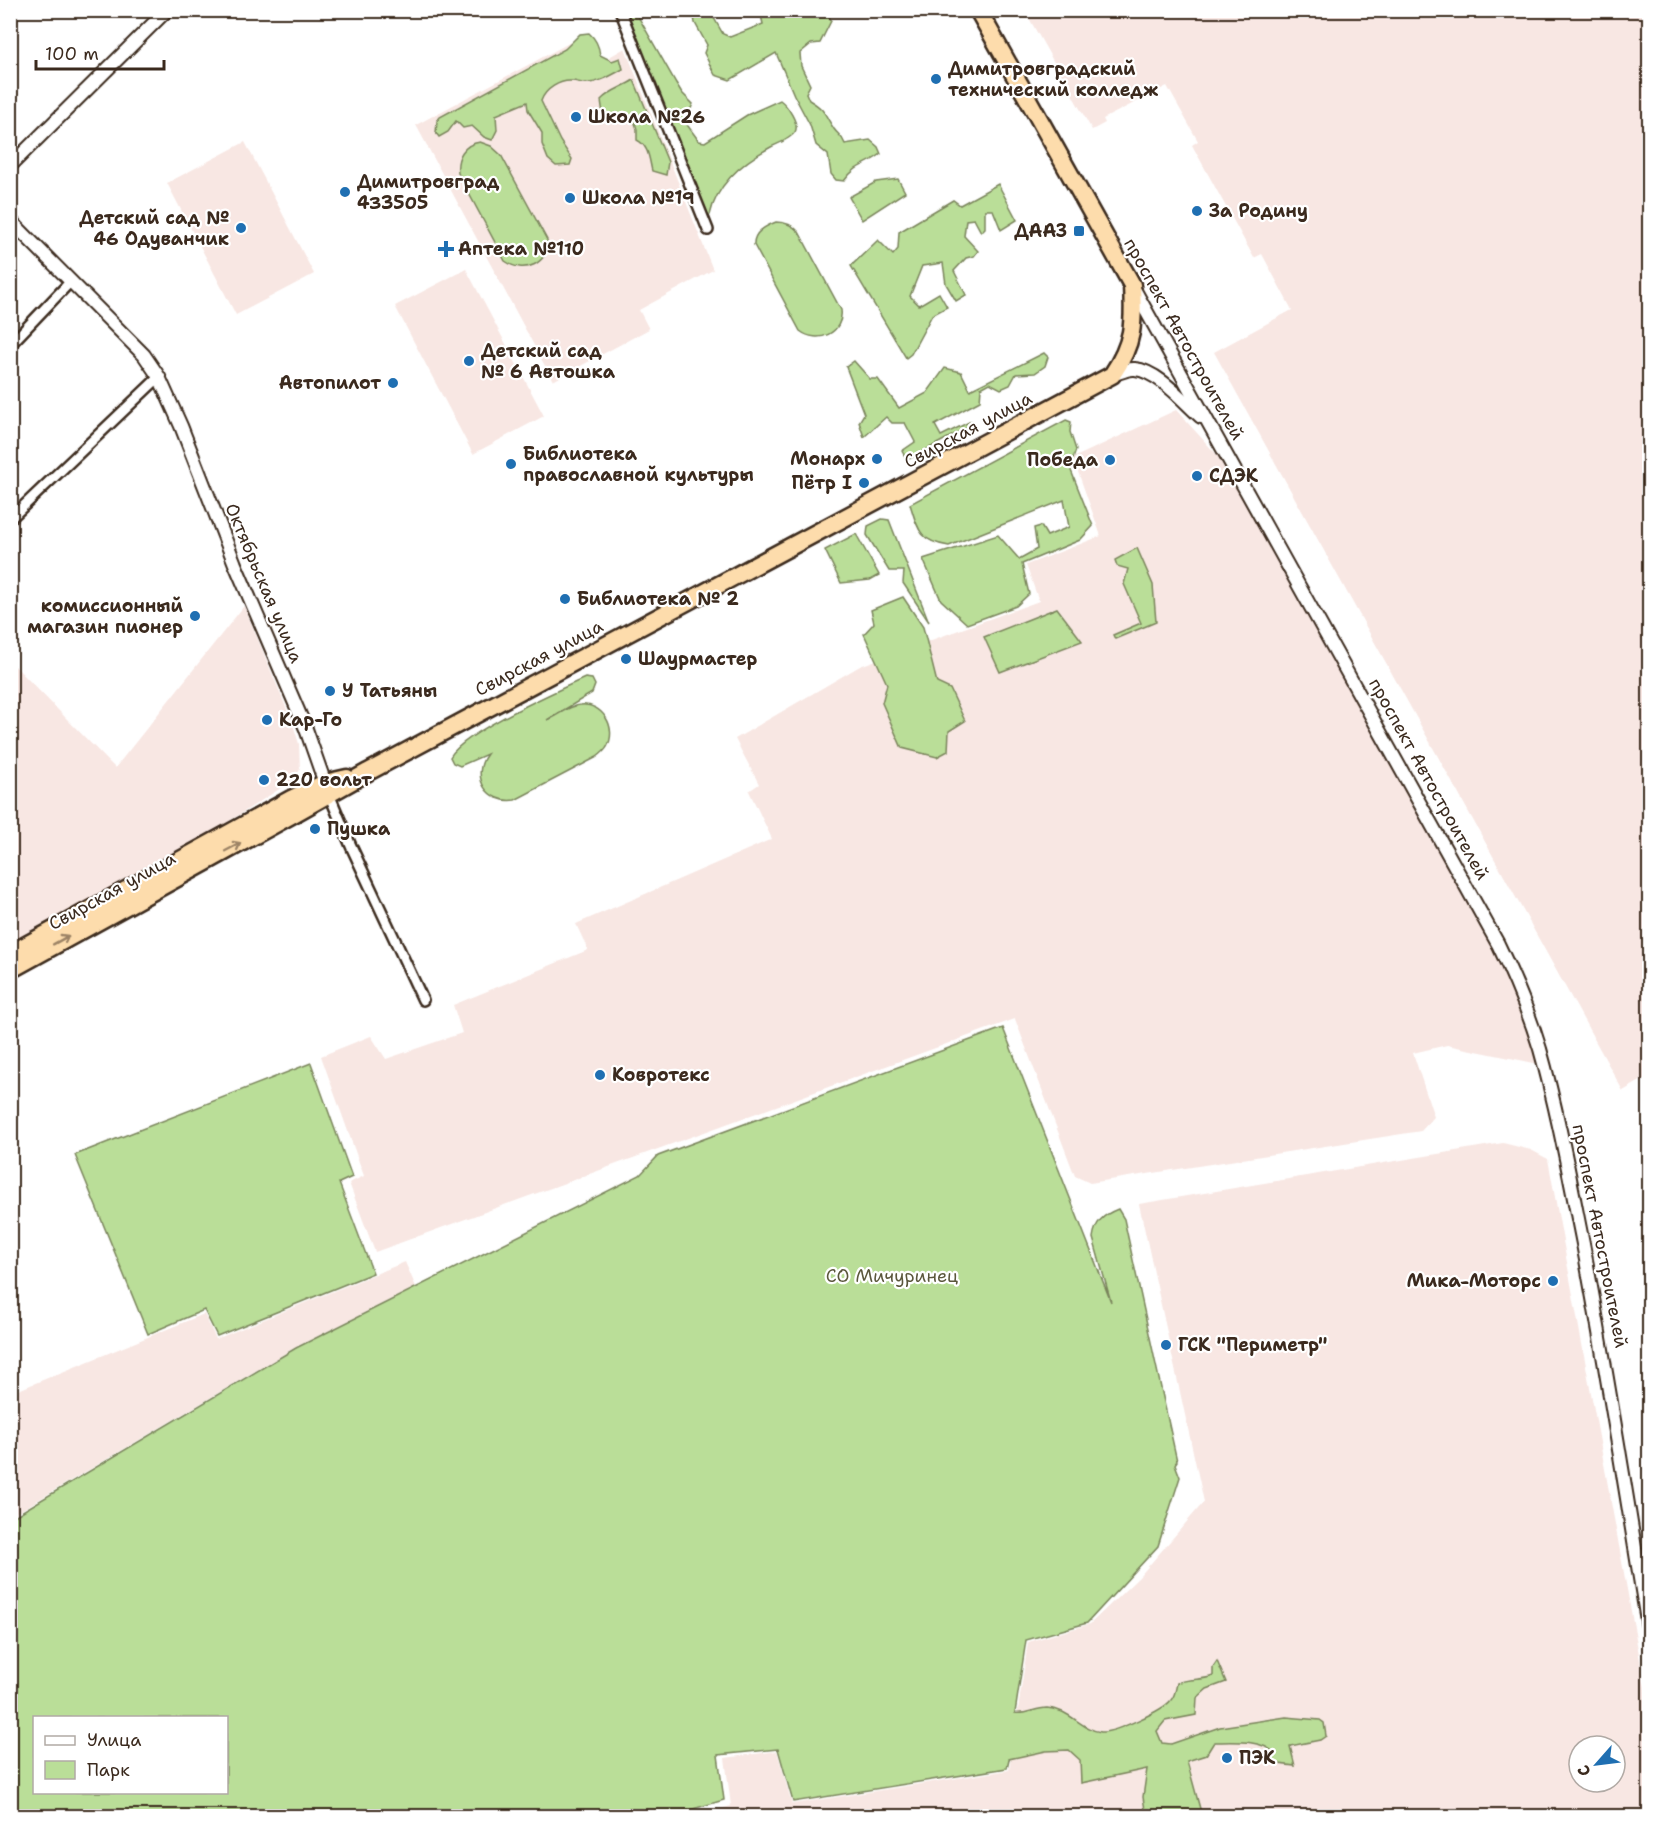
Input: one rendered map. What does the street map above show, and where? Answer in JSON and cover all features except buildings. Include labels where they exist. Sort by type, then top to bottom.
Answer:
[{"type":"highway","name":"проспект Автостроителей","points":[[978,10],[1132,285]]},
{"type":"highway","points":[[1112,375],[1127,348],[1133,328],[1132,285]]},
{"type":"highway","name":"Свирская улица","points":[[10,954],[291,799],[327,789],[368,772],[1112,375]]},
{"type":"highway","name":"Свирская улица","points":[[10,969],[327,789]]},
{"type":"main road","points":[[10,166],[167,10]]},
{"type":"main road","name":"Октябрьская улица","points":[[10,220],[144,355],[159,378],[181,426],[235,564],[297,706],[327,789]]},
{"type":"main road","name":"проспект Автостроителей","points":[[1132,285],[1498,944],[1539,1047],[1555,1108],[1593,1296],[1650,1639]]},
{"type":"main road","name":"Свирская улица","points":[[1112,375],[1133,368],[1146,371],[1158,378],[1209,423]]},
{"type":"street","points":[[620,10],[708,230]]},
{"type":"street","points":[[10,345],[71,281]]},
{"type":"street","points":[[10,519],[159,378]]},
{"type":"street","name":"Октябрьская улица","points":[[327,789],[423,1000]]},
{"type":"shaded area","points":[[1025,11],[1649,11],[1649,1076],[1623,1091],[1214,352],[1292,310],[1262,254],[1254,258],[1192,145],[1198,141],[1167,86],[1103,119],[1105,123],[1092,130]]},
{"type":"shaded area","name":"Школа №19","points":[[582,36],[597,64],[625,48],[713,270],[639,310],[649,329],[553,381],[416,125]]},
{"type":"shaded area","name":"Детский сад № 46 Одуванчик","points":[[245,142],[314,274],[236,315],[167,183]]},
{"type":"shaded area","name":"Детский сад № 6 Автошка","points":[[466,269],[544,416],[473,454],[395,306]]},
{"type":"shaded area","points":[[1176,410],[1218,456],[1498,956],[1539,1064],[1447,1045],[1413,1053],[1434,1117],[1421,1131],[1090,1183],[1075,1176],[1015,1019],[375,1252],[349,1183],[364,1176],[321,1056],[371,1036],[386,1059],[462,1033],[453,1005],[588,950],[576,924],[772,839],[749,791],[759,784],[735,739],[860,666],[1039,601],[1026,565],[1101,536],[1073,458]]},
{"type":"shaded area","points":[[244,606],[293,724],[299,744],[300,769],[295,779],[181,852],[11,946],[10,661],[115,768]]},
{"type":"shaded area","points":[[1503,1143],[1531,1150],[1548,1159],[1649,1709],[1649,1816],[694,1816],[731,1806],[725,1758],[777,1751],[792,1804],[1009,1770],[1028,1642],[1090,1624],[1139,1577],[1204,1502],[1139,1204]]},
{"type":"shaded area","points":[[405,1262],[416,1287],[296,1347],[11,1516],[11,1393],[204,1314],[216,1339]]},
{"type":"green space","points":[[624,11],[635,11],[682,93],[693,104],[685,122],[699,141],[705,142],[747,115],[780,100],[789,110],[796,124],[795,132],[791,137],[761,153],[741,167],[725,183],[713,204],[710,215],[706,216]]},
{"type":"green space","points":[[693,11],[710,11],[723,34],[730,37],[763,24],[760,11],[827,11],[831,21],[820,43],[811,44],[800,53],[801,66],[810,85],[806,93],[809,100],[824,113],[845,144],[870,140],[878,147],[881,154],[857,168],[844,181],[836,180],[831,174],[828,155],[816,145],[810,125],[776,53],[730,80],[715,75],[704,53],[707,45],[695,23]]},
{"type":"green space","points":[[589,33],[597,43],[600,55],[612,61],[620,58],[623,69],[596,82],[563,82],[549,89],[543,97],[541,101],[560,141],[572,159],[570,165],[556,166],[548,159],[542,144],[542,133],[528,110],[527,102],[496,115],[497,130],[492,140],[484,137],[472,126],[463,128],[456,121],[448,132],[439,137],[436,133],[437,121],[440,117],[565,49],[580,34]]},
{"type":"green space","points":[[634,80],[668,162],[666,175],[652,171],[646,149],[637,140],[634,120],[625,116],[603,114],[601,100]]},
{"type":"green space","points":[[480,142],[491,146],[501,155],[547,240],[544,255],[534,265],[520,267],[505,261],[458,173],[458,162],[462,152],[470,145]]},
{"type":"green space","points":[[898,179],[905,192],[862,220],[849,197],[876,182]]},
{"type":"green space","points":[[998,184],[1017,220],[1001,230],[993,210],[985,210],[985,228],[981,232],[974,219],[966,220],[964,236],[978,251],[974,256],[966,258],[954,271],[966,295],[956,301],[946,284],[943,263],[922,266],[910,296],[919,305],[939,293],[947,307],[932,315],[911,354],[906,358],[851,266],[878,240],[893,255],[898,249],[899,232],[953,200],[960,205]]},
{"type":"green space","points":[[776,222],[789,224],[799,232],[841,310],[838,325],[822,337],[814,337],[800,331],[754,245],[758,233]]},
{"type":"green space","points":[[1044,353],[1048,357],[1045,366],[1035,373],[1016,374],[1010,385],[1001,389],[990,383],[981,388],[980,401],[935,425],[941,436],[971,421],[972,425],[907,460],[902,451],[915,442],[905,423],[892,423],[886,417],[864,437],[859,422],[864,414],[846,367],[854,361],[870,379],[878,379],[899,408],[927,393],[945,368],[961,372],[970,390]]},
{"type":"green space","points":[[1066,420],[1071,422],[1070,432],[1076,450],[1070,468],[1093,526],[1080,540],[1022,564],[1029,594],[1016,606],[967,624],[941,600],[923,559],[998,535],[1019,559],[1037,549],[1034,528],[1041,526],[1047,536],[1069,527],[1064,500],[949,546],[926,538],[918,528],[910,504]]},
{"type":"green space","points":[[882,519],[889,520],[929,622],[903,583],[904,571],[889,571],[867,535],[868,526]]},
{"type":"green space","points":[[856,534],[879,575],[870,580],[841,583],[825,550]]},
{"type":"green space","points":[[1137,548],[1153,585],[1156,622],[1115,639],[1113,635],[1141,623],[1124,584],[1128,569],[1117,566],[1115,560]]},
{"type":"green space","points":[[903,597],[923,627],[937,683],[950,689],[965,721],[949,731],[948,751],[937,757],[902,748],[882,703],[887,684],[864,634],[874,623],[871,610]]},
{"type":"green space","points":[[1057,608],[1082,641],[1000,672],[984,637]]},
{"type":"green space","points":[[585,678],[592,679],[595,685],[592,693],[547,720],[580,705],[588,705],[601,712],[611,732],[607,747],[597,757],[515,800],[496,798],[484,787],[480,771],[487,754],[460,766],[453,763],[450,757],[459,747],[491,724]]},
{"type":"green space","name":"СО Мичуринец","points":[[1003,1028],[1111,1302],[1093,1238],[1098,1223],[1108,1214],[1118,1209],[1124,1219],[1177,1461],[1175,1464],[1180,1477],[1158,1546],[1087,1623],[1026,1640],[1015,1713],[1043,1708],[1055,1709],[1087,1728],[1101,1732],[1116,1729],[1167,1704],[1173,1696],[1177,1683],[1213,1676],[1213,1667],[1217,1661],[1226,1682],[1207,1689],[1197,1698],[1196,1715],[1165,1721],[1157,1731],[1162,1743],[1171,1744],[1220,1727],[1286,1717],[1320,1720],[1324,1723],[1326,1736],[1320,1740],[1290,1746],[1295,1766],[1271,1763],[1274,1753],[1262,1745],[1246,1742],[1214,1742],[1206,1755],[1187,1761],[1202,1816],[1146,1816],[1143,1797],[1147,1769],[1081,1783],[1080,1760],[1069,1750],[1046,1751],[1009,1759],[1007,1768],[793,1802],[778,1749],[718,1755],[724,1800],[669,1816],[11,1816],[11,1518],[296,1348],[640,1175],[658,1156]]},
{"type":"green space","points":[[311,1063],[352,1177],[339,1183],[373,1273],[217,1336],[204,1310],[148,1334],[75,1155]]},
{"type":"place","name":"Димитровградский технический колледж","points":[[936,79]]},
{"type":"place","name":"Школа №26","points":[[576,117]]},
{"type":"place","name":"Димитровград 433505","points":[[345,192]]},
{"type":"place","name":"Школа №19","points":[[570,198]]},
{"type":"place","name":"За Родину","points":[[1197,211]]},
{"type":"place","name":"Детский сад № 46 Одуванчик","points":[[241,228]]},
{"type":"place","name":"ДААЗ","points":[[1079,231]]},
{"type":"place","name":"Аптека №110","points":[[446,249]]},
{"type":"place","name":"Детский сад № 6 Автошка","points":[[469,361]]},
{"type":"place","name":"Автопилот","points":[[393,383]]},
{"type":"place","name":"Монарх","points":[[877,459]]},
{"type":"place","name":"Победа","points":[[1110,460]]},
{"type":"place","name":"Библиотека православной культуры","points":[[511,464]]},
{"type":"place","name":"СДЭК","points":[[1197,476]]},
{"type":"place","name":"Пётр I","points":[[864,483]]},
{"type":"place","name":"Библиотека № 2","points":[[565,599]]},
{"type":"place","name":"комиссионный магазин пионер","points":[[195,616]]},
{"type":"place","name":"Шаурмастер","points":[[626,659]]},
{"type":"place","name":"У Татьяны","points":[[330,691]]},
{"type":"place","name":"Кар-Го","points":[[267,720]]},
{"type":"place","name":"220 вольт","points":[[264,780]]},
{"type":"place","name":"Пушка","points":[[315,829]]},
{"type":"place","name":"Ковротекс","points":[[600,1075]]},
{"type":"place","name":"Мика-Моторс","points":[[1553,1281]]},
{"type":"place","name":"ГСК \"Периметр\"","points":[[1166,1345]]},
{"type":"place","name":"ПЭК","points":[[1227,1758]]}]
